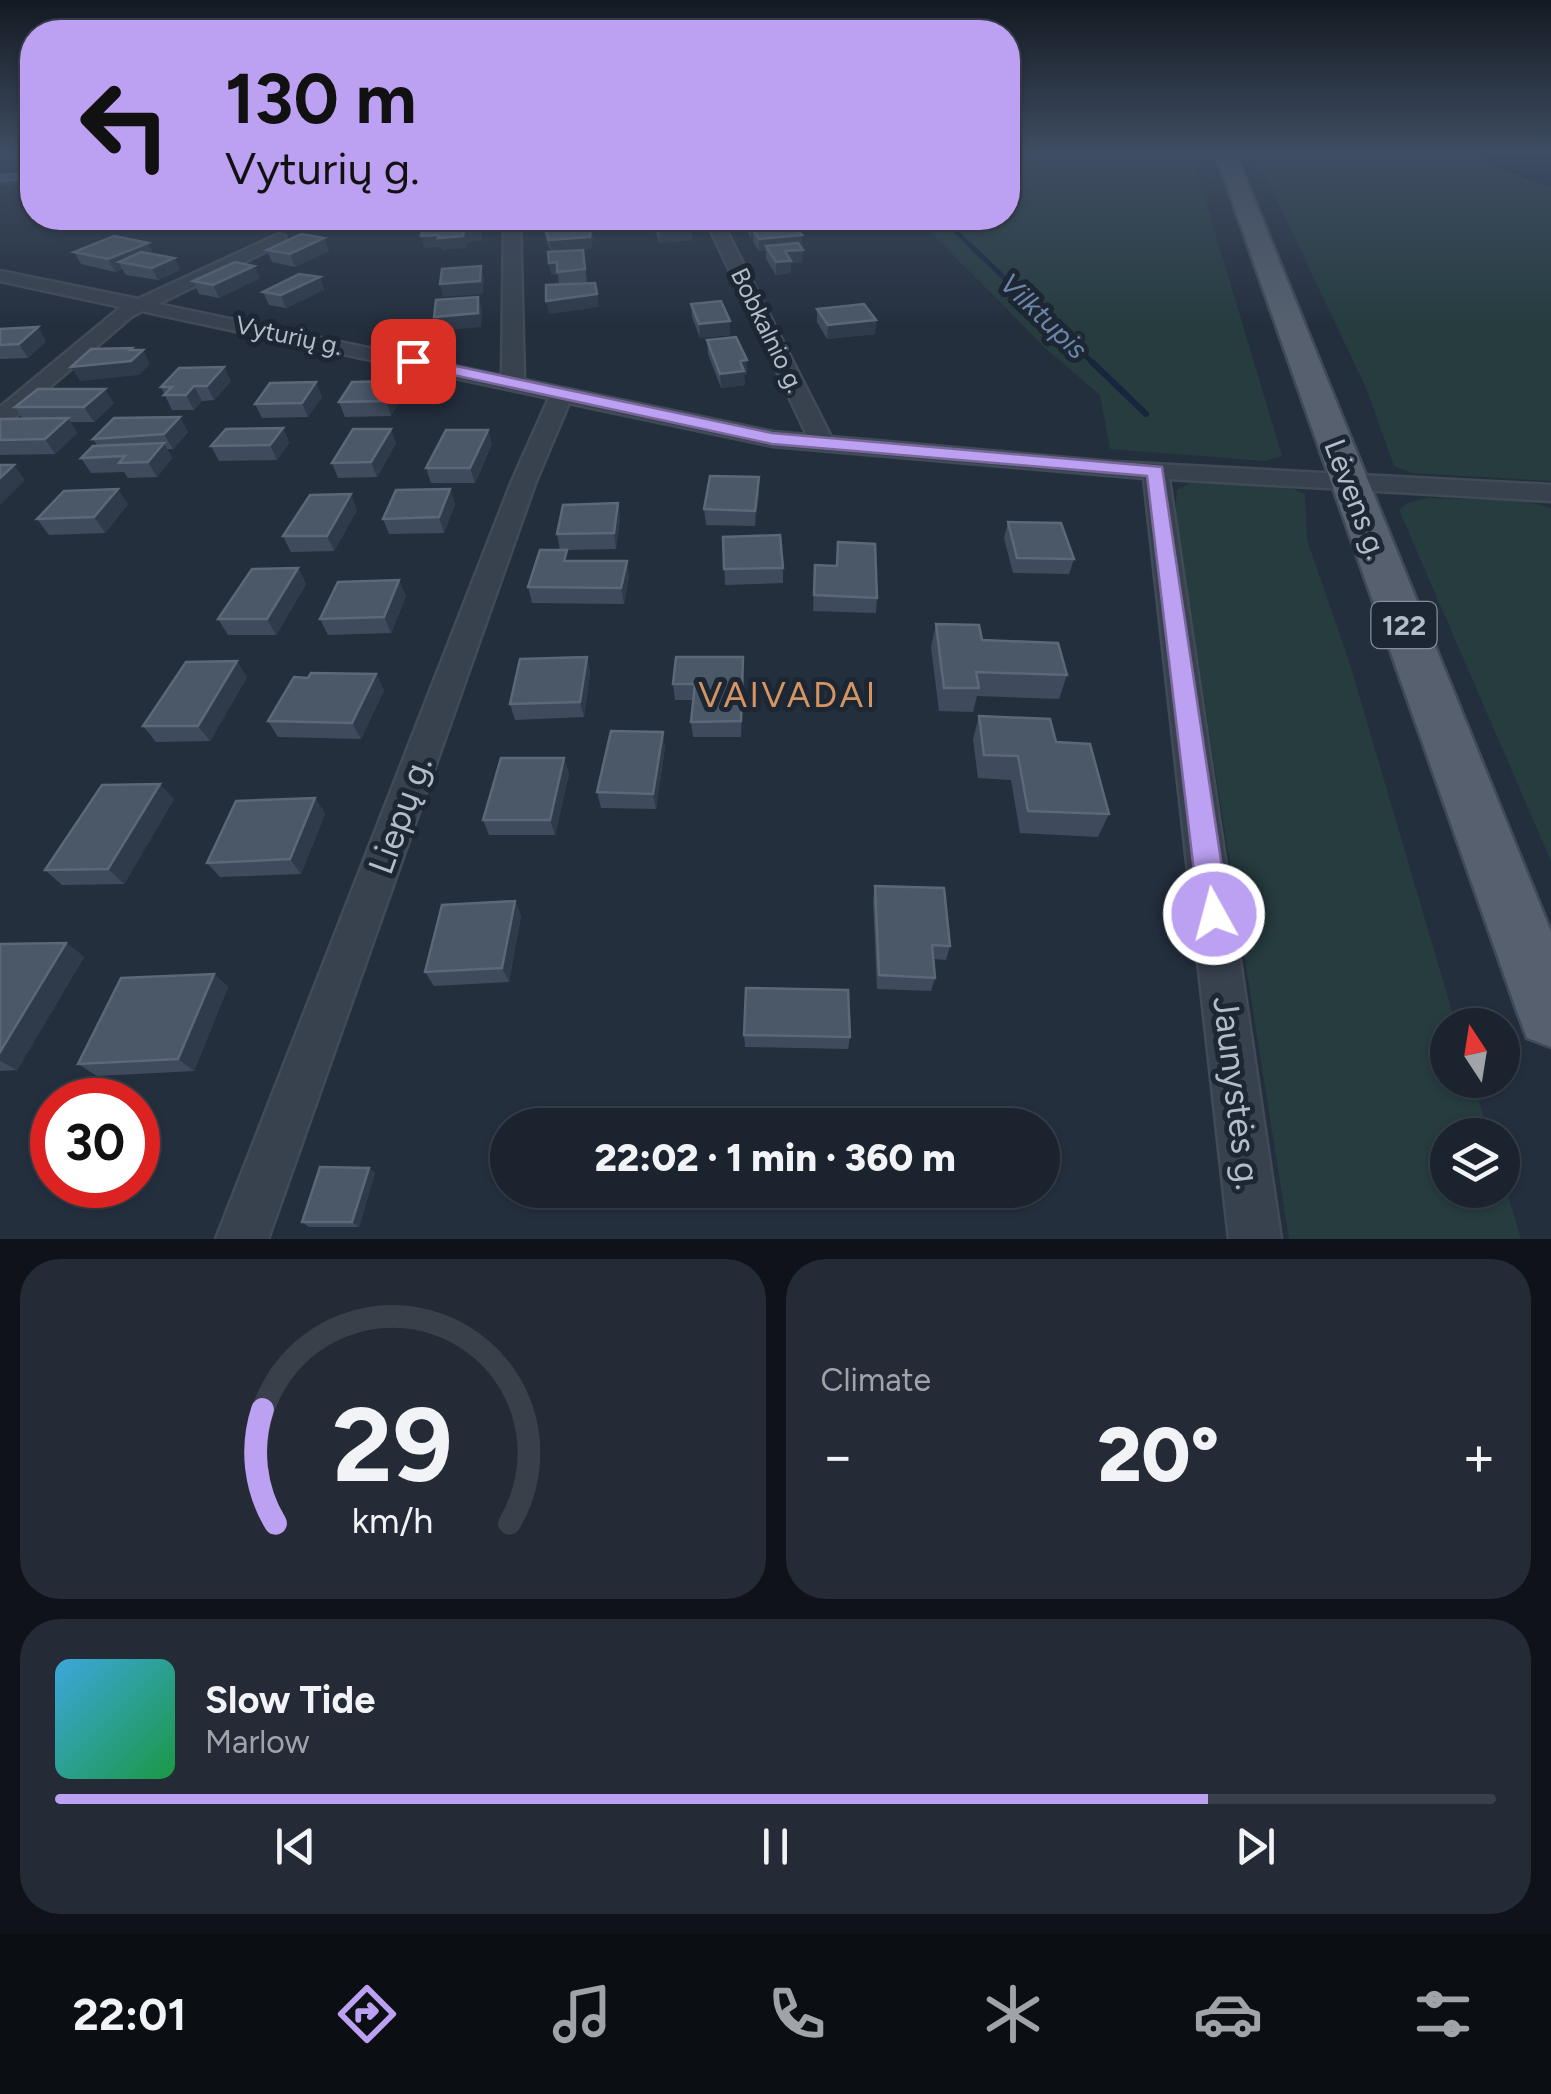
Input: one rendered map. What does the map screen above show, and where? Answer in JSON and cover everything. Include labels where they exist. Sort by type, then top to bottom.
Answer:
[{"type":"main road","name":"Lėvens g.","points":[[1246,210],[1551,1014]]},
{"type":"street","points":[[512,230],[513,382]]},
{"type":"street","name":"Bobkalnio g.","points":[[719,230],[822,442]]},
{"type":"street","points":[[0,418],[124,313],[279,239]]},
{"type":"street","name":"Vyturių g.","points":[[0,276],[772,438],[1155,471],[1551,493]]},
{"type":"street","name":"Liepų g.","points":[[242,1239],[517,500],[562,393]]},
{"type":"street","name":"Jaunystės g.","points":[[1155,471],[1256,1239]]},
{"type":"green space","points":[[1020,210],[1208,210],[1282,456],[1265,461],[1110,449],[1100,395],[1046,349],[929,230],[1020,230]]},
{"type":"green space","points":[[1281,210],[1551,210],[1551,481],[1411,473],[1394,466],[1367,390]]},
{"type":"green space","points":[[1193,482],[1286,486],[1305,494],[1307,540],[1349,661],[1451,1008],[1430,1008],[1430,1098],[1478,1098],[1484,1118],[1430,1118],[1430,1208],[1512,1208],[1521,1239],[1289,1239],[1175,514],[1177,490]]},
{"type":"green space","points":[[1427,498],[1520,500],[1551,508],[1551,861],[1399,510],[1407,503]]},
{"type":"building","points":[[422,230],[464,230],[463,236],[421,236]]},
{"type":"building","points":[[545,230],[591,230],[590,237],[549,240]]},
{"type":"building","points":[[753,230],[798,230],[802,235],[759,239]]},
{"type":"building","points":[[301,234],[324,238],[290,254],[267,250]]},
{"type":"building","points":[[114,236],[148,243],[108,259],[74,252]]},
{"type":"building","points":[[798,243],[803,250],[785,251],[791,261],[776,262],[766,246]]},
{"type":"building","points":[[583,250],[585,269],[557,272],[557,262],[549,263],[548,252]]},
{"type":"building","points":[[141,252],[174,258],[152,268],[119,262]]},
{"type":"building","points":[[235,262],[254,266],[213,285],[193,281]]},
{"type":"building","points":[[481,266],[480,281],[440,284],[442,269]]},
{"type":"building","points":[[299,274],[320,277],[281,295],[263,292]]},
{"type":"building","points":[[595,283],[597,294],[546,301],[546,285]]},
{"type":"building","points":[[478,297],[478,313],[434,317],[436,300]]},
{"type":"building","points":[[721,301],[730,321],[699,324],[691,304]]},
{"type":"building","points":[[864,304],[876,320],[828,325],[817,309]]},
{"type":"building","points":[[38,327],[19,344],[0,345],[0,329]]},
{"type":"building","points":[[736,337],[747,360],[740,361],[744,371],[720,374],[707,340]]},
{"type":"building","points":[[91,349],[143,350],[131,361],[71,367]]},
{"type":"building","points":[[224,367],[207,386],[194,386],[186,395],[164,395],[172,387],[161,387],[179,368]]},
{"type":"building","points":[[397,381],[386,401],[339,402],[352,382]]},
{"type":"building","points":[[316,382],[302,403],[255,404],[270,383]]},
{"type":"building","points":[[38,389],[105,389],[84,407],[15,407]]},
{"type":"building","points":[[180,417],[164,434],[93,439],[114,418]]},
{"type":"building","points":[[68,418],[45,439],[0,440],[0,419]]},
{"type":"building","points":[[283,428],[270,445],[211,446],[226,429]]},
{"type":"building","points":[[353,429],[391,429],[371,462],[332,463]]},
{"type":"building","points":[[446,430],[488,430],[470,468],[426,468]]},
{"type":"building","points":[[164,443],[148,462],[119,463],[125,456],[81,458],[93,446]]},
{"type":"building","points":[[0,465],[14,465],[0,478]]},
{"type":"building","points":[[710,476],[759,477],[755,511],[704,509]]},
{"type":"building","points":[[118,489],[94,517],[37,519],[64,491]]},
{"type":"building","points":[[450,489],[439,517],[383,519],[396,490]]},
{"type":"building","points":[[351,494],[327,536],[283,536],[310,495]]},
{"type":"building","points":[[618,503],[614,533],[557,534],[563,505]]},
{"type":"building","points":[[1008,522],[1061,523],[1074,559],[1017,558]]},
{"type":"building","points":[[780,535],[783,568],[724,569],[723,537]]},
{"type":"building","points":[[838,542],[875,544],[877,598],[814,595],[815,565],[837,566]]},
{"type":"building","points":[[540,550],[567,550],[564,561],[627,561],[621,588],[528,587]]},
{"type":"building","points":[[298,568],[267,619],[218,619],[252,569]]},
{"type":"building","points":[[399,580],[384,617],[320,619],[338,582]]},
{"type":"building","points":[[936,624],[979,625],[982,640],[1058,643],[1067,675],[976,672],[979,688],[944,688]]},
{"type":"building","points":[[587,657],[580,702],[510,704],[520,659]]},
{"type":"building","points":[[676,657],[743,657],[741,721],[691,722],[695,684],[673,684]]},
{"type":"building","points":[[237,661],[198,726],[143,726],[186,662]]},
{"type":"building","points":[[311,673],[376,674],[352,723],[268,721],[294,677],[308,678]]},
{"type":"building","points":[[979,716],[1050,719],[1056,742],[1090,744],[1109,814],[1028,811],[1018,756],[984,755]]},
{"type":"building","points":[[611,731],[663,732],[653,794],[597,792]]},
{"type":"building","points":[[501,758],[564,758],[550,820],[483,820]]},
{"type":"building","points":[[160,784],[108,869],[45,870],[102,785]]},
{"type":"building","points":[[315,798],[290,859],[207,863],[236,801]]},
{"type":"building","points":[[875,886],[944,888],[950,946],[932,945],[935,978],[879,975]]},
{"type":"building","points":[[515,901],[502,968],[425,972],[442,905]]},
{"type":"building","points":[[66,943],[0,1052],[0,944]]},
{"type":"building","points":[[214,974],[178,1059],[78,1064],[121,978]]},
{"type":"building","points":[[746,988],[848,990],[850,1037],[744,1035]]},
{"type":"building","points":[[320,1167],[369,1168],[352,1222],[302,1222]]},
{"type":"waterway","name":"Vilktupis","points":[[954,230],[972,247]]},
{"type":"waterway","name":"Vilktupis","points":[[969,244],[1095,365]]},
{"type":"waterway","name":"Vilktupis","points":[[1092,362],[1146,414]]},
{"type":"district","name":"VAIVADAI","points":[[788,695]]},
{"type":"route","points":[[413,361],[772,438],[1155,471],[1214,914]]}]
